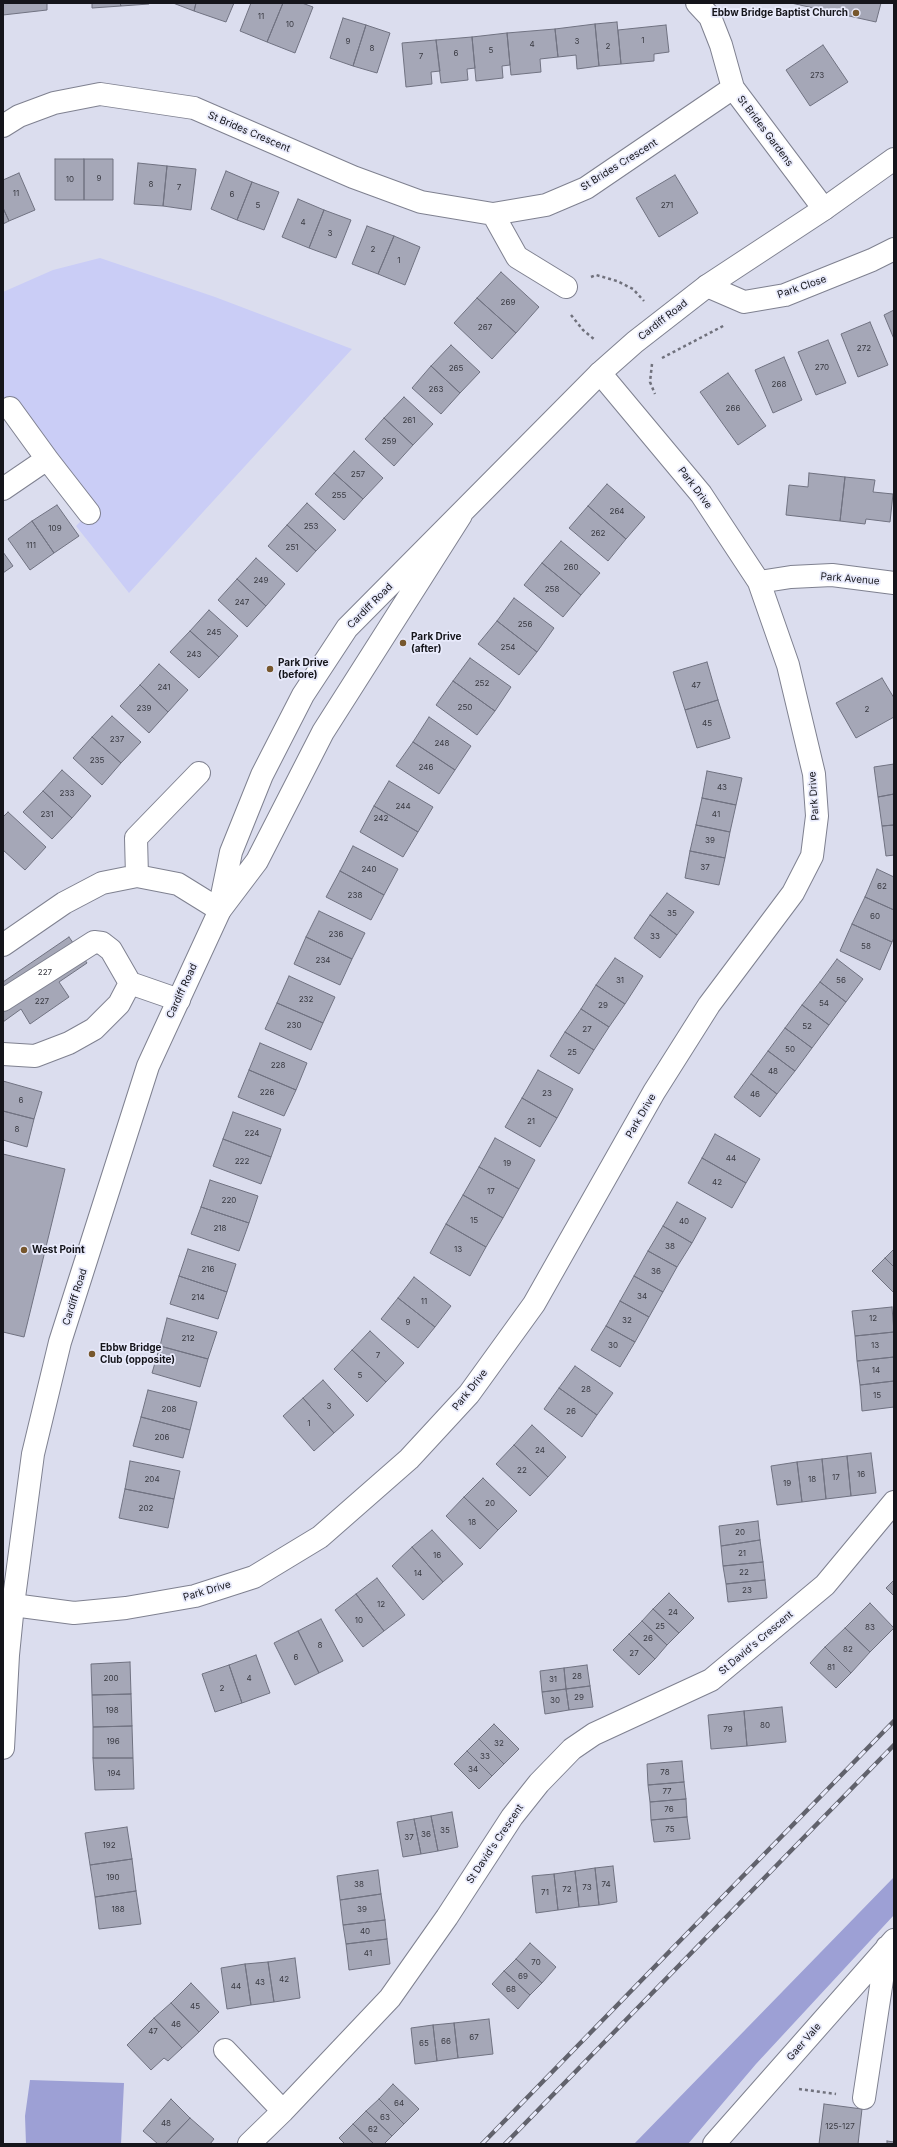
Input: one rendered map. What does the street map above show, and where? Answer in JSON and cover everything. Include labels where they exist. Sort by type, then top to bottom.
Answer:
[{"type":"street","name":"St Brides Gardens","points":[[697,3],[710,18],[721,45],[733,88],[824,209]]},
{"type":"street","name":"St Brides Crescent","points":[[3,126],[19,116],[54,103],[100,94],[194,108],[353,177],[421,202],[493,214],[546,205],[586,188],[733,88]]},
{"type":"street","name":"Cardiff Road","points":[[220,910],[231,852],[262,775],[303,695],[347,628],[461,516],[616,358],[707,286],[824,209],[894,159]]},
{"type":"street","points":[[493,214],[517,257],[566,287]]},
{"type":"street","name":"Park Close","points":[[707,286],[744,302],[785,295],[872,260],[894,249]]},
{"type":"street","name":"Park Drive","points":[[13,1605],[74,1613],[126,1608],[195,1596],[254,1577],[320,1537],[409,1459],[469,1394],[534,1304],[654,1092],[709,1005],[794,893],[812,856],[818,816],[814,774],[788,665],[758,582],[701,494],[600,373]]},
{"type":"street","points":[[10,408],[89,513]]},
{"type":"street","points":[[3,489],[47,459]]},
{"type":"street","name":"Cardiff Road","points":[[3,1748],[5,1661],[33,1454],[60,1342],[148,1066],[220,910],[257,861],[323,732],[461,516]]},
{"type":"street","name":"Park Avenue","points":[[758,582],[791,577],[832,575],[894,583]]},
{"type":"street","points":[[137,876],[136,838],[199,773]]},
{"type":"street","points":[[3,945],[64,903],[102,883],[137,876],[178,884],[220,910]]},
{"type":"street","points":[[3,1000],[94,942],[102,943],[111,950],[130,983],[179,1000]]},
{"type":"street","points":[[3,1054],[35,1056],[69,1043],[94,1029],[119,1004],[130,983]]},
{"type":"street","name":"St David's Crescent","points":[[249,2144],[283,2111],[390,1998],[447,1917],[512,1817],[539,1784],[572,1749],[594,1734],[710,1680],[826,1585],[894,1502]]},
{"type":"street","points":[[864,2098],[891,1944]]},
{"type":"street","name":"Gaer Vale","points":[[714,2144],[891,1944]]},
{"type":"street","points":[[225,2050],[283,2111]]},
{"type":"path","points":[[616,358],[583,330],[567,310],[566,287],[578,280],[596,275],[616,281],[633,289],[661,322]]},
{"type":"path","points":[[656,396],[650,382],[652,364],[726,324]]},
{"type":"path","points":[[766,2085],[864,2098]]},
{"type":"shaded area","points":[[100,258],[215,297],[352,349],[129,593],[76,526],[89,513],[10,408],[3,396],[3,292],[53,270]]},
{"type":"shaded area","points":[[894,1877],[894,1915],[756,2064],[688,2144],[634,2144]]},
{"type":"shaded area","points":[[30,2080],[124,2083],[121,2144],[26,2144],[25,2116]]},
{"type":"building","points":[[3,3],[47,3],[47,10],[3,15]]},
{"type":"building","points":[[92,3],[120,3],[121,6],[92,8]]},
{"type":"building","points":[[120,3],[149,3],[149,4],[121,6]]},
{"type":"building","points":[[173,3],[196,3],[194,11]]},
{"type":"building","points":[[196,3],[234,3],[226,22],[194,11]]},
{"type":"building","points":[[251,3],[283,3],[267,42],[240,31]]},
{"type":"building","points":[[283,3],[302,3],[313,7],[295,53],[267,42]]},
{"type":"building","name":"Ebbw Bridge Baptist Church","points":[[791,3],[881,3],[876,22]]},
{"type":"building","points":[[343,18],[366,25],[353,66],[330,58]]},
{"type":"building","points":[[617,22],[621,64],[599,66],[595,24]]},
{"type":"building","points":[[595,24],[599,66],[577,69],[576,55],[558,57],[555,29]]},
{"type":"building","points":[[366,25],[390,33],[377,73],[353,66]]},
{"type":"building","points":[[666,25],[669,52],[654,54],[654,61],[621,64],[618,30]]},
{"type":"building","points":[[555,29],[558,57],[540,59],[541,72],[511,75],[507,33]]},
{"type":"building","points":[[507,33],[510,65],[502,66],[503,78],[476,81],[472,37]]},
{"type":"building","points":[[472,37],[475,68],[467,69],[468,80],[441,83],[436,40]]},
{"type":"building","points":[[436,40],[440,71],[431,72],[432,84],[406,87],[402,43]]},
{"type":"building","points":[[823,45],[848,82],[810,106],[786,70]]},
{"type":"building","points":[[55,159],[84,159],[84,200],[55,200]]},
{"type":"building","points":[[84,159],[113,159],[113,200],[84,200]]},
{"type":"building","points":[[138,163],[167,166],[163,206],[134,204]]},
{"type":"building","points":[[167,166],[196,169],[191,210],[163,206]]},
{"type":"building","points":[[226,171],[252,182],[237,220],[211,209]]},
{"type":"building","points":[[19,173],[35,210],[9,221],[3,208],[3,180]]},
{"type":"building","points":[[675,175],[698,213],[659,237],[636,198]]},
{"type":"building","points":[[252,182],[279,192],[264,230],[237,220]]},
{"type":"building","points":[[298,199],[324,210],[309,248],[282,237]]},
{"type":"building","points":[[3,208],[9,221],[3,224]]},
{"type":"building","points":[[324,210],[351,220],[336,258],[309,248]]},
{"type":"building","points":[[367,226],[394,236],[378,274],[352,264]]},
{"type":"building","points":[[394,236],[420,247],[405,285],[378,274]]},
{"type":"building","points":[[501,272],[539,307],[516,333],[477,298]]},
{"type":"building","points":[[477,298],[516,333],[492,359],[454,323]]},
{"type":"building","points":[[894,310],[894,339],[884,315]]},
{"type":"building","points":[[870,322],[888,365],[858,377],[841,334]]},
{"type":"building","points":[[828,340],[846,383],[816,395],[798,352]]},
{"type":"building","points":[[451,345],[480,372],[460,393],[431,366]]},
{"type":"building","points":[[784,357],[802,400],[773,413],[755,370]]},
{"type":"building","points":[[431,366],[460,393],[441,414],[412,388]]},
{"type":"building","points":[[728,373],[766,426],[738,445],[700,392]]},
{"type":"building","points":[[404,397],[433,424],[413,445],[384,418]]},
{"type":"building","points":[[384,418],[413,445],[394,466],[365,439]]},
{"type":"building","points":[[354,451],[383,478],[363,499],[334,473]]},
{"type":"building","points":[[334,473],[363,499],[344,520],[315,494]]},
{"type":"building","points":[[809,473],[845,477],[840,521],[786,515],[789,485],[808,487]]},
{"type":"building","points":[[845,477],[875,480],[873,492],[893,494],[890,522],[866,519],[865,524],[840,521]]},
{"type":"building","points":[[607,484],[645,517],[626,539],[588,506]]},
{"type":"building","points":[[307,503],[336,530],[316,551],[287,525]]},
{"type":"building","points":[[57,505],[79,536],[54,553],[32,521]]},
{"type":"building","points":[[588,506],[626,539],[608,561],[569,528]]},
{"type":"building","points":[[32,521],[54,553],[30,570],[8,539]]},
{"type":"building","points":[[287,525],[316,551],[297,572],[268,546]]},
{"type":"building","points":[[561,541],[600,573],[581,595],[542,563]]},
{"type":"building","points":[[3,552],[13,566],[3,573]]},
{"type":"building","points":[[256,558],[285,584],[266,606],[237,579]]},
{"type":"building","points":[[542,563],[581,595],[563,617],[524,585]]},
{"type":"building","points":[[237,579],[266,606],[247,627],[218,600]]},
{"type":"building","points":[[514,598],[554,628],[537,652],[497,621]]},
{"type":"building","points":[[209,610],[238,636],[219,657],[190,631]]},
{"type":"building","points":[[497,621],[537,652],[519,675],[478,644]]},
{"type":"building","points":[[190,631],[219,657],[199,678],[170,652]]},
{"type":"building","points":[[470,658],[511,687],[495,711],[453,681]]},
{"type":"building","points":[[707,662],[718,700],[685,710],[673,672]]},
{"type":"building","points":[[159,664],[188,690],[168,712],[140,685]]},
{"type":"building","points":[[882,678],[894,698],[894,717],[856,738],[836,703]]},
{"type":"building","points":[[453,681],[495,711],[477,735],[436,705]]},
{"type":"building","points":[[140,685],[168,712],[149,733],[120,706]]},
{"type":"building","points":[[718,700],[730,738],[697,748],[685,710]]},
{"type":"building","points":[[112,716],[141,742],[121,763],[92,737]]},
{"type":"building","points":[[429,717],[471,746],[455,770],[413,742]]},
{"type":"building","points":[[92,737],[121,763],[102,785],[73,758]]},
{"type":"building","points":[[413,742],[455,770],[439,794],[396,766]]},
{"type":"building","points":[[894,764],[894,794],[878,797],[874,767]]},
{"type":"building","points":[[62,770],[91,796],[72,818],[43,791]]},
{"type":"building","points":[[707,771],[742,778],[736,805],[702,798]]},
{"type":"building","points":[[389,781],[433,807],[418,832],[374,806]]},
{"type":"building","points":[[43,791],[72,818],[52,839],[23,812]]},
{"type":"building","points":[[894,794],[894,825],[882,826],[878,797]]},
{"type":"building","points":[[702,798],[736,805],[730,832],[696,825]]},
{"type":"building","points":[[374,806],[418,832],[403,857],[360,832]]},
{"type":"building","points":[[8,812],[46,847],[25,870],[3,850],[3,817]]},
{"type":"building","points":[[696,825],[730,832],[725,858],[690,851]]},
{"type":"building","points":[[894,825],[894,855],[886,856],[882,826]]},
{"type":"building","points":[[353,846],[398,869],[384,895],[340,871]]},
{"type":"building","points":[[690,851],[725,858],[719,885],[685,878]]},
{"type":"building","points":[[877,869],[894,877],[894,910],[865,897]]},
{"type":"building","points":[[340,871],[384,895],[371,920],[326,897]]},
{"type":"building","points":[[667,893],[694,912],[677,935],[650,915]]},
{"type":"building","points":[[865,897],[894,910],[894,938],[892,942],[852,924]]},
{"type":"building","points":[[319,911],[365,933],[352,959],[306,937]]},
{"type":"building","points":[[650,915],[677,935],[660,958],[634,938]]},
{"type":"building","points":[[852,924],[892,942],[880,970],[840,951]]},
{"type":"building","points":[[69,937],[87,963],[59,982],[69,997],[30,1024],[21,1009],[3,1022],[3,982]]},
{"type":"building","points":[[306,937],[352,959],[340,985],[294,964]]},
{"type":"building","points":[[615,958],[643,976],[625,1004],[596,985]]},
{"type":"building","points":[[837,959],[863,979],[846,1002],[820,982]]},
{"type":"building","points":[[289,976],[335,997],[323,1023],[277,1003]]},
{"type":"building","points":[[820,982],[846,1002],[829,1025],[802,1005]]},
{"type":"building","points":[[596,985],[625,1004],[609,1027],[581,1009]]},
{"type":"building","points":[[277,1003],[323,1023],[311,1050],[265,1029]]},
{"type":"building","points":[[802,1005],[829,1025],[812,1048],[785,1028]]},
{"type":"building","points":[[581,1009],[609,1027],[594,1050],[565,1032]]},
{"type":"building","points":[[785,1028],[812,1048],[795,1071],[768,1051]]},
{"type":"building","points":[[565,1032],[594,1050],[579,1074],[550,1056]]},
{"type":"building","points":[[260,1043],[307,1063],[296,1090],[249,1070]]},
{"type":"building","points":[[768,1051],[795,1071],[777,1094],[751,1074]]},
{"type":"building","points":[[249,1070],[296,1090],[284,1116],[238,1097]]},
{"type":"building","points":[[538,1070],[573,1089],[557,1118],[522,1098]]},
{"type":"building","points":[[751,1074],[777,1094],[760,1117],[734,1097]]},
{"type":"building","points":[[3,1081],[42,1092],[34,1119],[3,1111]]},
{"type":"building","points":[[522,1098],[557,1118],[540,1147],[505,1127]]},
{"type":"building","points":[[3,1111],[34,1119],[27,1147],[3,1140]]},
{"type":"building","points":[[233,1112],[281,1129],[271,1157],[223,1139]]},
{"type":"building","points":[[715,1134],[760,1159],[746,1183],[702,1158]]},
{"type":"building","points":[[495,1138],[535,1160],[519,1189],[479,1167]]},
{"type":"building","points":[[223,1139],[271,1157],[261,1184],[213,1166]]},
{"type":"building","name":"West Point","points":[[3,1154],[65,1169],[24,1337],[3,1332]]},
{"type":"building","points":[[702,1158],[746,1183],[732,1208],[688,1183]]},
{"type":"building","points":[[479,1167],[519,1189],[503,1218],[463,1195]]},
{"type":"building","points":[[210,1180],[258,1196],[249,1223],[201,1207]]},
{"type":"building","points":[[463,1195],[503,1218],[486,1247],[446,1224]]},
{"type":"building","points":[[677,1202],[706,1218],[692,1243],[663,1226]]},
{"type":"building","points":[[201,1207],[249,1223],[239,1251],[191,1234]]},
{"type":"building","points":[[446,1224],[486,1247],[470,1276],[430,1253]]},
{"type":"building","points":[[663,1226],[692,1243],[677,1267],[648,1251]]},
{"type":"building","points":[[188,1249],[236,1264],[227,1292],[179,1276]]},
{"type":"building","points":[[894,1249],[894,1267],[885,1258]]},
{"type":"building","points":[[648,1251],[677,1267],[663,1292],[634,1276]]},
{"type":"building","points":[[885,1258],[894,1267],[894,1293],[872,1271]]},
{"type":"building","points":[[179,1276],[227,1292],[218,1319],[170,1304]]},
{"type":"building","points":[[634,1276],[663,1292],[649,1317],[620,1301]]},
{"type":"building","points":[[414,1277],[451,1306],[435,1327],[398,1298]]},
{"type":"building","points":[[398,1298],[435,1327],[418,1348],[381,1319]]},
{"type":"building","points":[[620,1301],[649,1317],[635,1342],[606,1326]]},
{"type":"building","points":[[892,1307],[894,1332],[855,1336],[852,1311]]},
{"type":"building","points":[[167,1318],[217,1332],[208,1359],[160,1346]]},
{"type":"building","points":[[606,1326],[635,1342],[620,1367],[591,1350]]},
{"type":"building","points":[[370,1331],[404,1363],[386,1382],[352,1350]]},
{"type":"building","points":[[894,1332],[894,1357],[857,1361],[855,1336]]},
{"type":"building","points":[[160,1346],[208,1359],[200,1387],[152,1373]]},
{"type":"building","points":[[352,1350],[386,1382],[367,1402],[334,1369]]},
{"type":"building","points":[[894,1357],[894,1381],[860,1385],[857,1361]]},
{"type":"building","points":[[575,1366],[613,1393],[597,1415],[559,1388]]},
{"type":"building","points":[[323,1380],[354,1415],[334,1433],[303,1398]]},
{"type":"building","points":[[894,1381],[894,1407],[862,1411],[860,1385]]},
{"type":"building","points":[[559,1388],[597,1415],[582,1437],[544,1409]]},
{"type":"building","points":[[148,1390],[197,1402],[190,1430],[141,1417]]},
{"type":"building","points":[[303,1398],[334,1433],[314,1451],[283,1416]]},
{"type":"building","points":[[141,1417],[190,1430],[183,1458],[133,1446]]},
{"type":"building","points":[[532,1425],[566,1457],[548,1477],[514,1445]]},
{"type":"building","points":[[514,1445],[548,1477],[530,1496],[496,1464]]},
{"type":"building","points":[[871,1453],[876,1493],[851,1496],[847,1456]]},
{"type":"building","points":[[847,1456],[851,1496],[826,1499],[822,1459]]},
{"type":"building","points":[[822,1459],[826,1499],[802,1502],[797,1462]]},
{"type":"building","points":[[130,1461],[180,1471],[174,1499],[125,1489]]},
{"type":"building","points":[[797,1462],[802,1502],[777,1505],[771,1466]]},
{"type":"building","points":[[483,1478],[517,1511],[498,1530],[464,1497]]},
{"type":"building","points":[[125,1489],[174,1499],[168,1528],[119,1518]]},
{"type":"building","points":[[464,1497],[498,1530],[480,1549],[446,1516]]},
{"type":"building","points":[[758,1521],[760,1540],[721,1546],[719,1526]]},
{"type":"building","points":[[432,1530],[463,1564],[443,1582],[412,1547]]},
{"type":"building","points":[[760,1540],[763,1562],[723,1566],[721,1546]]},
{"type":"building","points":[[412,1547],[443,1582],[423,1600],[392,1566]]},
{"type":"building","points":[[763,1562],[765,1580],[726,1584],[723,1566]]},
{"type":"building","points":[[377,1578],[405,1615],[384,1631],[356,1594]]},
{"type":"building","points":[[765,1580],[767,1598],[728,1602],[726,1584]]},
{"type":"building","points":[[894,1580],[894,1596],[886,1588]]},
{"type":"building","points":[[669,1593],[694,1618],[679,1633],[653,1609]]},
{"type":"building","points":[[356,1594],[384,1631],[363,1647],[335,1610]]},
{"type":"building","points":[[870,1603],[894,1628],[870,1652],[845,1628]]},
{"type":"building","points":[[653,1609],[679,1633],[667,1645],[642,1621]]},
{"type":"building","points":[[321,1619],[343,1661],[319,1673],[298,1631]]},
{"type":"building","points":[[642,1621],[667,1645],[655,1659],[629,1634]]},
{"type":"building","points":[[845,1628],[870,1652],[851,1673],[825,1647]]},
{"type":"building","points":[[298,1631],[319,1673],[295,1685],[274,1643]]},
{"type":"building","points":[[629,1634],[655,1659],[639,1675],[613,1650]]},
{"type":"building","points":[[825,1647],[851,1673],[836,1688],[810,1663]]},
{"type":"building","points":[[256,1655],[270,1693],[242,1703],[229,1665]]},
{"type":"building","points":[[130,1662],[131,1694],[92,1695],[91,1664]]},
{"type":"building","points":[[229,1665],[242,1703],[215,1712],[202,1674]]},
{"type":"building","points":[[587,1665],[590,1686],[566,1689],[564,1668]]},
{"type":"building","points":[[564,1668],[566,1689],[542,1692],[540,1671]]},
{"type":"building","points":[[590,1686],[593,1707],[569,1710],[566,1689]]},
{"type":"building","points":[[566,1689],[569,1710],[545,1714],[542,1692]]},
{"type":"building","points":[[131,1694],[132,1726],[93,1727],[92,1695]]},
{"type":"building","points":[[782,1707],[786,1742],[747,1746],[744,1711]]},
{"type":"building","points":[[744,1711],[747,1746],[711,1749],[708,1715]]},
{"type":"building","points":[[494,1724],[519,1749],[504,1764],[479,1739]]},
{"type":"building","points":[[132,1726],[133,1758],[93,1758],[93,1727]]},
{"type":"building","points":[[479,1739],[504,1764],[492,1776],[467,1751]]},
{"type":"building","points":[[467,1751],[492,1776],[479,1789],[454,1764]]},
{"type":"building","points":[[93,1758],[133,1758],[134,1789],[95,1790]]},
{"type":"building","points":[[682,1761],[684,1782],[648,1785],[647,1764]]},
{"type":"building","points":[[684,1782],[686,1799],[650,1802],[648,1785]]},
{"type":"building","points":[[686,1799],[687,1817],[651,1820],[650,1802]]},
{"type":"building","points":[[452,1812],[458,1847],[438,1851],[431,1816]]},
{"type":"building","points":[[431,1816],[438,1851],[421,1854],[414,1819]]},
{"type":"building","points":[[687,1817],[690,1839],[654,1842],[651,1820]]},
{"type":"building","points":[[414,1819],[421,1854],[403,1857],[397,1822]]},
{"type":"building","points":[[127,1827],[132,1859],[90,1865],[85,1833]]},
{"type":"building","points":[[132,1859],[136,1891],[95,1897],[90,1865]]},
{"type":"building","points":[[613,1866],[617,1902],[599,1905],[595,1868]]},
{"type":"building","points":[[595,1868],[599,1905],[579,1907],[575,1871]]},
{"type":"building","points":[[378,1870],[381,1894],[340,1900],[337,1876]]},
{"type":"building","points":[[575,1871],[579,1907],[558,1910],[554,1874]]},
{"type":"building","points":[[554,1874],[558,1910],[536,1913],[532,1876]]},
{"type":"building","points":[[136,1891],[141,1924],[99,1929],[95,1897]]},
{"type":"building","points":[[381,1894],[385,1920],[343,1925],[340,1900]]},
{"type":"building","points":[[385,1920],[387,1939],[346,1944],[343,1925]]},
{"type":"building","points":[[387,1939],[390,1964],[349,1970],[346,1944]]},
{"type":"building","points":[[530,1943],[556,1967],[542,1983],[516,1959]]},
{"type":"building","points":[[295,1958],[300,1998],[274,2002],[268,1962]]},
{"type":"building","points":[[516,1959],[542,1983],[530,1995],[504,1971]]},
{"type":"building","points":[[268,1962],[274,2002],[251,2005],[245,1964]]},
{"type":"building","points":[[245,1964],[251,2005],[227,2009],[221,1968]]},
{"type":"building","points":[[504,1971],[530,1995],[518,2009],[492,1984]]},
{"type":"building","points":[[191,1983],[219,2012],[199,2032],[171,2003]]},
{"type":"building","points":[[171,2003],[199,2032],[182,2048],[154,2018]]},
{"type":"building","points":[[154,2018],[182,2048],[168,2061],[164,2058],[151,2070],[127,2045]]},
{"type":"building","points":[[489,2019],[493,2054],[458,2058],[454,2023]]},
{"type":"building","points":[[454,2023],[458,2058],[437,2061],[433,2025]]},
{"type":"building","points":[[433,2025],[437,2061],[415,2064],[411,2028]]},
{"type":"building","points":[[393,2084],[419,2109],[404,2124],[379,2099]]},
{"type":"building","points":[[171,2099],[190,2118],[165,2144],[158,2144],[143,2131]]},
{"type":"building","points":[[379,2099],[404,2124],[392,2136],[366,2111]]},
{"type":"building","points":[[824,2104],[862,2109],[858,2144],[819,2144]]},
{"type":"building","points":[[366,2111],[392,2136],[384,2144],[374,2144],[353,2124]]},
{"type":"building","points":[[190,2118],[214,2139],[210,2144],[165,2144]]},
{"type":"building","points":[[353,2124],[374,2144],[345,2144],[339,2138]]},
{"type":"building","points":[[887,2141],[894,2142],[894,2144],[887,2144]]},
{"type":"railway","points":[[482,2144],[894,1721]]},
{"type":"railway","points":[[505,2144],[894,1745]]},
{"type":"place","name":"Ebbw Bridge Baptist Church","points":[[856,13]]},
{"type":"place","name":"Park Drive (after)","points":[[403,643]]},
{"type":"place","name":"Park Drive (before)","points":[[270,669]]},
{"type":"place","name":"West Point","points":[[24,1250]]},
{"type":"place","name":"Ebbw Bridge Club (opposite)","points":[[92,1354]]}]
